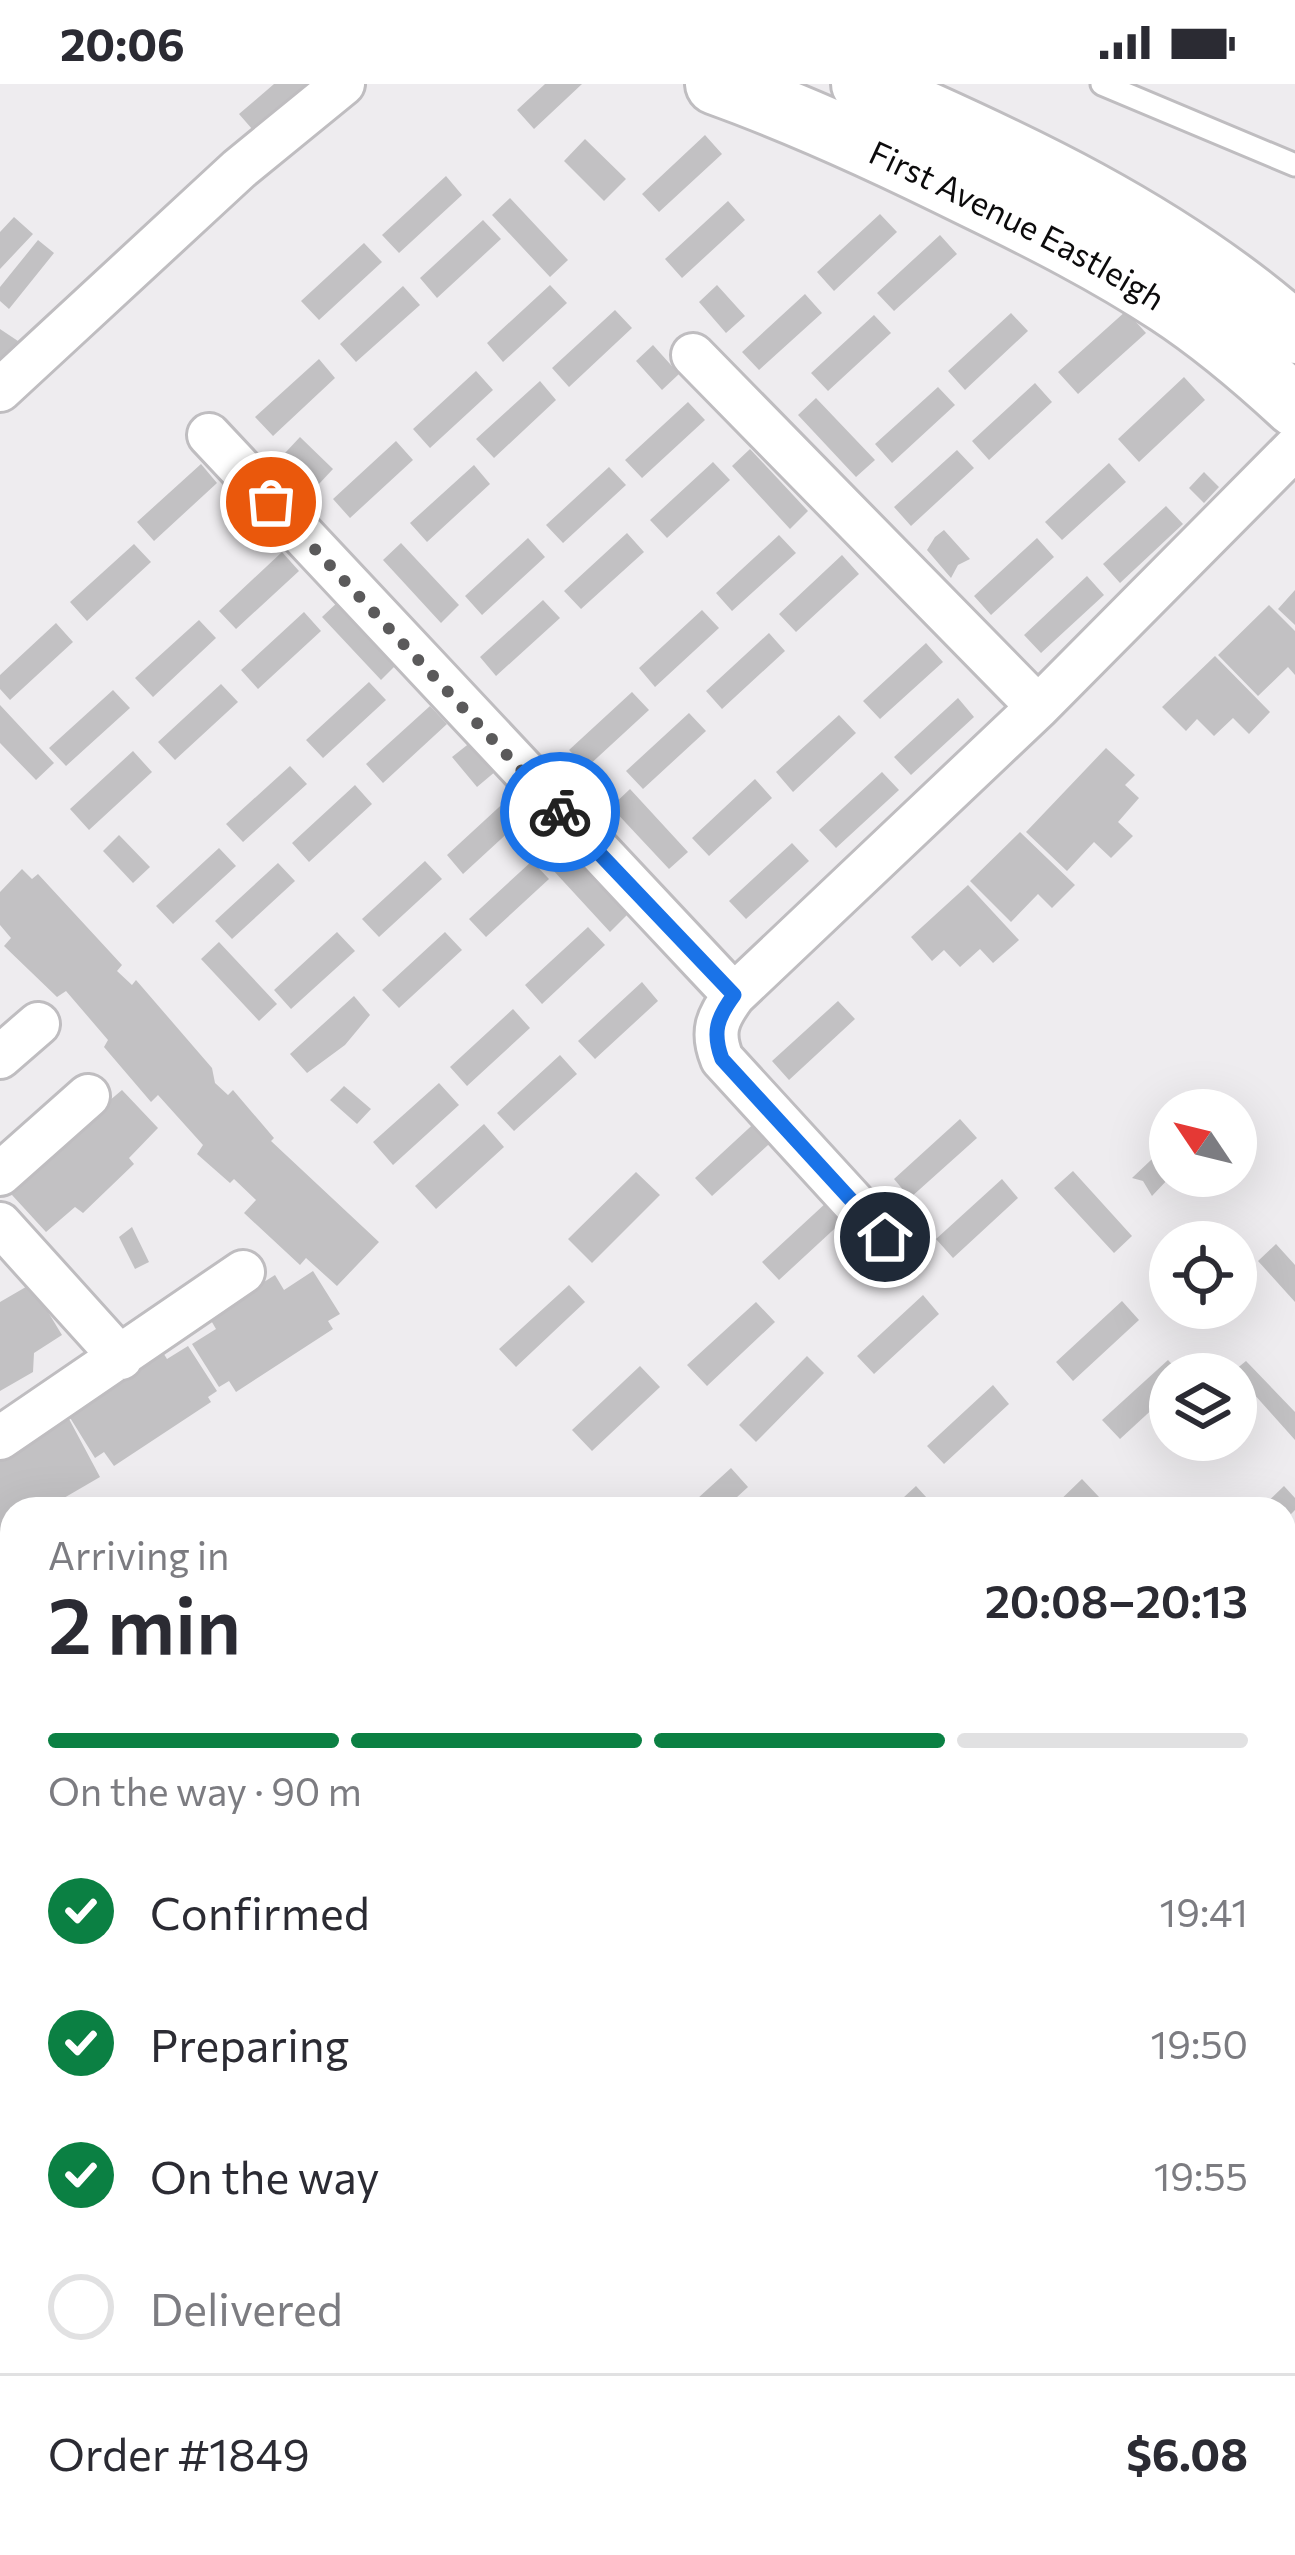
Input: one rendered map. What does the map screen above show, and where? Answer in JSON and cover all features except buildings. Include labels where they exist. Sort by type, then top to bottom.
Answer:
[{"type":"main road","name":"First Avenue Eastleigh","points":[[716,84],[928,174],[1074,247],[1168,303],[1244,359],[1295,406]]},
{"type":"main road","name":"First Avenue Eastleigh","points":[[862,84],[1058,176],[1171,239],[1295,333]]},
{"type":"street","points":[[0,390],[238,169],[344,84]]},
{"type":"street","points":[[694,356],[1039,707]]},
{"type":"street","points":[[209,436],[734,995]]},
{"type":"street","points":[[885,1237],[722,1059],[715,1041],[724,1008],[1039,707],[1295,448]]},
{"type":"street","points":[[0,1057],[38,1024]]},
{"type":"street","points":[[0,1174],[88,1096]]},
{"type":"street","points":[[0,1224],[15,1271],[121,1358]]},
{"type":"street","points":[[0,1438],[243,1272]]},
{"type":"lane","points":[[1102,84],[1295,166]]},
{"type":"way so far","points":[[271,502],[560,812]]},
{"type":"route","points":[[560,812],[734,995],[719,1020],[715,1041],[722,1059],[885,1237]]}]
